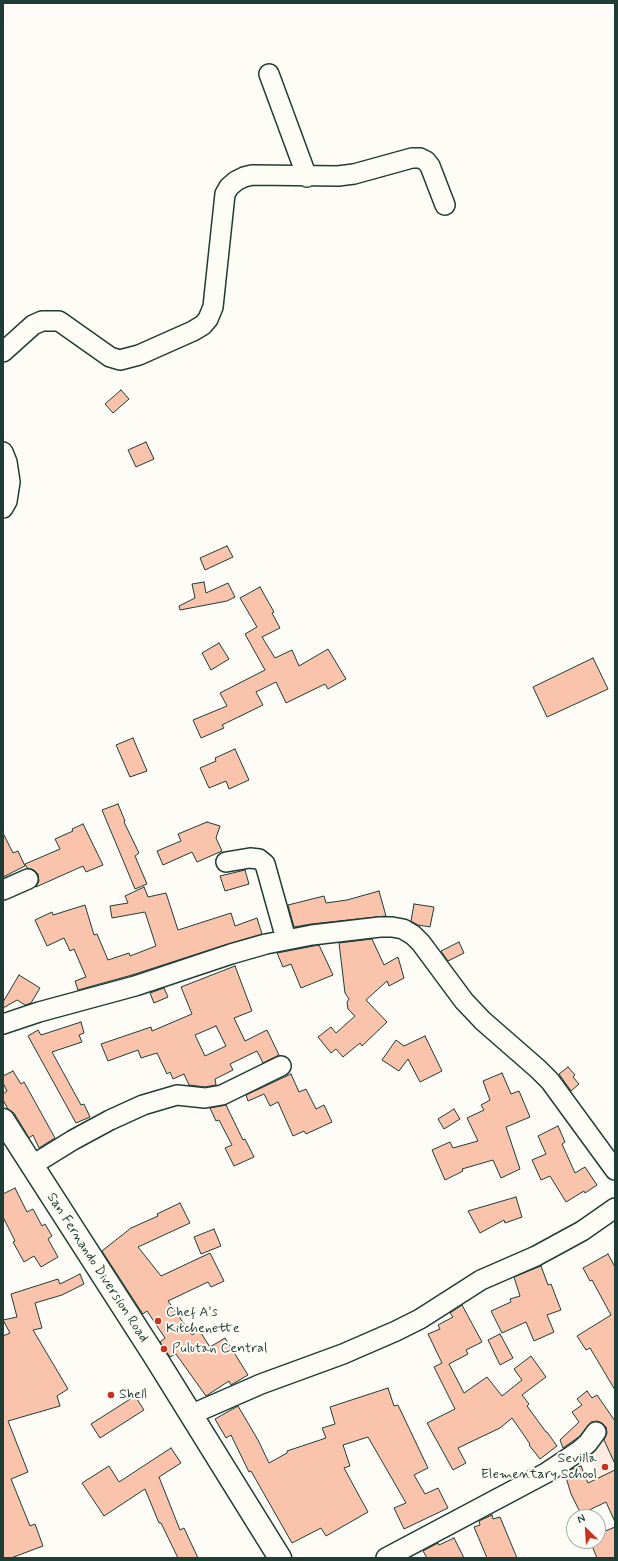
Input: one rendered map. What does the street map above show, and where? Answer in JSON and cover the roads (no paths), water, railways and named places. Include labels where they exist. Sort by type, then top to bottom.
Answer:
[{"type":"highway","name":"San Fernando Diversion Road","points":[[3,1120],[31,1166],[154,1355],[280,1558]]},
{"type":"street","points":[[269,74],[307,177]]},
{"type":"street","points":[[3,352],[33,325],[42,320],[59,321],[110,357],[120,360],[139,355],[193,331],[202,325],[208,319],[213,307],[225,194],[229,187],[236,181],[252,175],[307,177],[354,174],[412,158],[420,158],[426,161],[430,166],[445,205]]},
{"type":"street","points":[[3,452],[7,462],[10,482],[7,501],[3,508]]},
{"type":"street","points":[[226,862],[250,858],[259,859],[265,864],[286,939]]},
{"type":"street","points":[[3,890],[28,879]]},
{"type":"street","points":[[3,1024],[38,1012],[135,986],[231,954],[286,939],[386,927],[403,929],[413,935],[421,943],[464,1001],[483,1021],[550,1081],[615,1170]]},
{"type":"street","points":[[31,1166],[73,1140],[110,1120],[143,1105],[177,1095],[205,1098],[222,1095],[281,1066]]},
{"type":"street","points":[[190,1415],[261,1384],[344,1354],[396,1331],[420,1319],[481,1280],[536,1256],[582,1231],[615,1208]]},
{"type":"street","points":[[386,1558],[546,1473],[579,1451],[588,1443],[596,1432]]},
{"type":"place","name":"Chef A's Kitchenette","points":[[158,1321]]},
{"type":"place","name":"Pulutan Central","points":[[164,1349]]},
{"type":"place","name":"Shell","points":[[111,1395]]},
{"type":"place","name":"Sevilla Elementary School","points":[[605,1467]]}]
